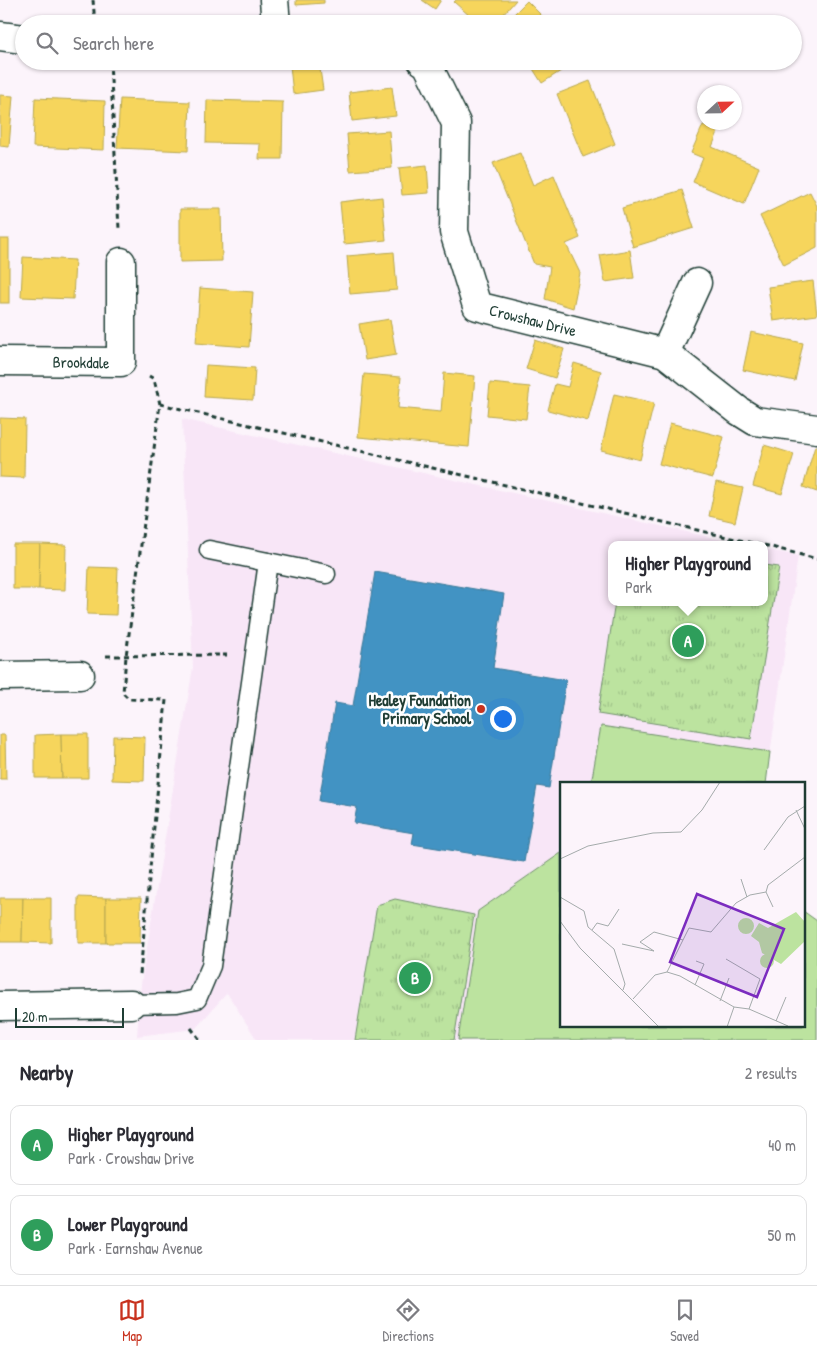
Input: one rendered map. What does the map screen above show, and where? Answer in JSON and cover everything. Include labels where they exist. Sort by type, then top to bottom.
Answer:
[{"type":"street","points":[[274,0],[275,15]]},
{"type":"street","points":[[0,36],[15,38]]},
{"type":"street","name":"Crowshaw Drive","points":[[430,70],[456,123],[454,232],[477,306],[665,353],[739,411],[755,421],[817,429]]},
{"type":"street","name":"Brookdale","points":[[0,361],[121,362],[121,262]]},
{"type":"street","points":[[665,353],[697,283]]},
{"type":"street","points":[[0,676],[80,675]]},
{"type":"street","points":[[0,1006],[131,1004]]},
{"type":"lane","points":[[209,550],[326,574]]},
{"type":"lane","points":[[131,1004],[177,1003],[197,999],[211,966],[268,562]]},
{"type":"path","points":[[93,0],[94,15]]},
{"type":"path","points":[[110,70],[121,262]]},
{"type":"path","points":[[768,547],[817,559]]},
{"type":"path","points":[[80,675],[101,656],[255,655]]},
{"type":"path","points":[[187,1023],[200,1040]]},
{"type":"shaded area","name":"Healey Foundation Primary School","points":[[182,419],[727,541],[608,541],[608,606],[768,606],[768,550],[798,556],[766,782],[560,782],[560,1028],[804,1028],[804,912],[817,921],[817,1040],[257,1040],[227,993],[195,1029],[137,1036],[141,984],[193,667]]},
{"type":"green space","points":[[768,566],[779,567],[751,739],[598,714],[614,606],[768,606]]},
{"type":"green space","points":[[601,726],[770,752],[766,782],[591,782]]},
{"type":"green space","points":[[560,854],[560,1028],[804,1028],[804,912],[817,921],[817,1040],[458,1040],[478,911]]},
{"type":"green space","points":[[395,899],[474,915],[454,1040],[355,1040],[377,905]]},
{"type":"building: Homes","points":[[296,0],[324,0],[324,3],[296,5]]},
{"type":"building: Homes","points":[[422,0],[441,0],[435,9]]},
{"type":"building: Homes","points":[[456,0],[516,0],[503,15],[469,15],[454,2]]},
{"type":"building: Homes","points":[[527,1],[541,15],[513,15]]},
{"type":"building: Homes","points":[[290,70],[320,70],[323,90],[293,94]]},
{"type":"building: Homes","points":[[534,70],[562,70],[542,83]]},
{"type":"building: Homes","points":[[590,81],[615,144],[583,157],[557,94]]},
{"type":"building: Homes","points":[[392,87],[396,116],[352,121],[349,92]]},
{"type":"building: Homes","points":[[0,95],[13,96],[9,147],[0,146]]},
{"type":"building: Homes","points":[[35,98],[105,101],[104,150],[33,147]]},
{"type":"building: Homes","points":[[120,99],[190,102],[188,151],[117,148]]},
{"type":"building: Homes","points":[[207,100],[283,102],[282,159],[259,159],[260,144],[206,143]]},
{"type":"building: Homes","points":[[701,130],[714,130],[718,132],[712,147],[759,167],[744,204],[693,182],[703,158],[691,153]]},
{"type":"building: Homes","points":[[389,131],[392,168],[350,171],[347,134]]},
{"type":"building: Homes","points":[[520,153],[533,185],[554,175],[580,238],[566,244],[580,273],[573,308],[545,299],[550,267],[534,264],[493,163]]},
{"type":"building: Homes","points":[[427,165],[429,193],[402,195],[399,168]]},
{"type":"building: Homes","points":[[682,190],[694,228],[633,247],[622,208]]},
{"type":"building: Homes","points":[[810,192],[817,206],[817,248],[784,265],[760,216]]},
{"type":"building: Homes","points":[[382,197],[386,240],[344,244],[340,202]]},
{"type":"building: Homes","points":[[180,209],[221,209],[222,261],[180,262]]},
{"type":"building: Homes","points":[[0,239],[9,239],[9,303],[0,303]]},
{"type":"building: Homes","points":[[630,250],[634,278],[605,282],[600,255]]},
{"type":"building: Homes","points":[[394,252],[397,290],[350,294],[347,256]]},
{"type":"building: Homes","points":[[23,257],[75,260],[73,299],[21,297]]},
{"type":"building: Homes","points":[[813,281],[817,315],[773,321],[768,287]]},
{"type":"building: Homes","points":[[200,288],[253,292],[249,347],[196,343]]},
{"type":"building: Homes","points":[[390,319],[396,355],[365,360],[359,324]]},
{"type":"building: Homes","points":[[751,332],[803,343],[795,381],[743,370]]},
{"type":"building: Homes","points":[[535,340],[564,349],[555,378],[526,369]]},
{"type":"building: Homes","points":[[574,363],[601,371],[588,421],[548,410],[555,384],[568,387]]},
{"type":"building: Homes","points":[[206,365],[255,368],[253,400],[204,397]]},
{"type":"building: Homes","points":[[444,373],[475,376],[469,447],[358,437],[364,374],[401,377],[398,408],[441,412]]},
{"type":"building: Homes","points":[[490,383],[530,387],[526,419],[487,415]]},
{"type":"building: Homes","points":[[614,394],[654,403],[640,460],[601,450]]},
{"type":"building: Homes","points":[[0,418],[25,419],[24,478],[0,477]]},
{"type":"building: Homes","points":[[670,423],[724,437],[713,478],[659,464]]},
{"type":"building: Homes","points":[[764,445],[794,454],[782,494],[753,486]]},
{"type":"building: Homes","points":[[815,446],[817,446],[817,492],[803,487]]},
{"type":"building: Homes","points":[[716,482],[743,488],[735,522],[709,516]]},
{"type":"building: Homes","points":[[13,544],[40,544],[39,589],[13,589]]},
{"type":"building: Homes","points":[[40,544],[66,545],[65,590],[39,589]]},
{"type":"building: Homes","points":[[89,567],[118,568],[116,615],[87,614]]},
{"type":"building: Homes","points":[[61,734],[62,778],[35,778],[35,735]]},
{"type":"building: Homes","points":[[61,734],[88,734],[88,778],[62,778]]},
{"type":"building: Homes","points":[[0,735],[5,735],[6,779],[0,779]]},
{"type":"building: Homes","points":[[113,736],[145,737],[144,781],[112,780]]},
{"type":"building: Homes","points":[[78,897],[106,898],[106,943],[78,943]]},
{"type":"building: Homes","points":[[0,898],[23,898],[22,942],[0,942]]},
{"type":"building: Homes","points":[[23,898],[51,898],[51,943],[22,942]]},
{"type":"building: Homes","points":[[106,898],[141,898],[140,943],[106,943]]},
{"type":"building: Schools","points":[[375,572],[504,594],[493,668],[566,680],[549,788],[537,786],[524,862],[412,844],[414,833],[354,823],[357,807],[319,801],[335,703],[353,706]]},
{"type":"place","name":"Higher Playground","points":[[688,641]]},
{"type":"place","name":"Healey Foundation Primary School","points":[[481,709]]},
{"type":"place","name":"Lower Playground","points":[[415,978]]}]
